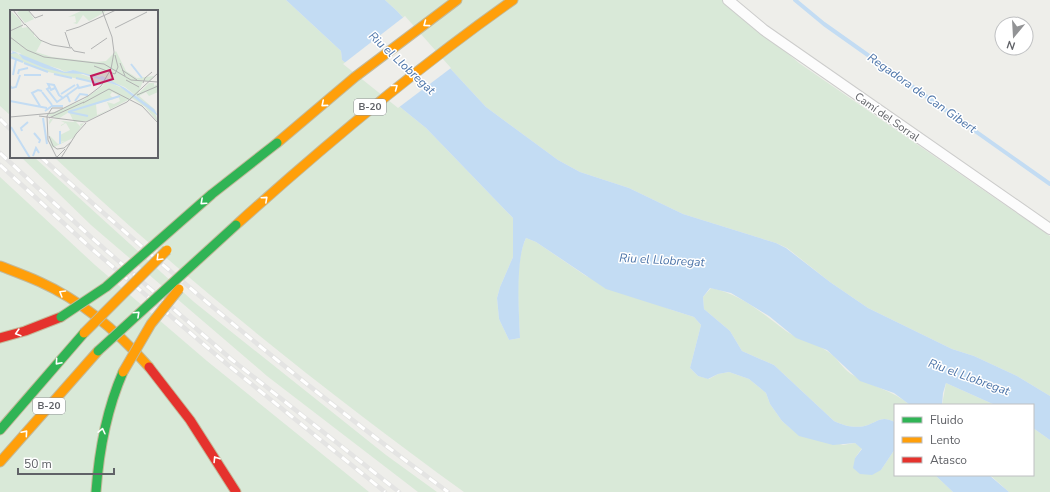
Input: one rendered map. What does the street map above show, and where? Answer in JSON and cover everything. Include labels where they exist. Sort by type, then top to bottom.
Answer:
[{"type":"highway","name":"B-20","points":[[194,222],[277,143],[355,77],[457,0]]},
{"type":"highway","name":"B-20","points":[[0,462],[98,351],[164,289],[378,100],[480,22],[512,0]]},
{"type":"highway","points":[[0,338],[25,331],[61,317],[94,297],[240,170],[277,143]]},
{"type":"highway","points":[[97,492],[100,444],[105,419],[112,395],[123,372],[151,324],[236,225]]},
{"type":"highway","name":"B-20","points":[[0,430],[84,333],[173,244]]},
{"type":"highway","points":[[0,266],[40,281],[55,289],[91,313],[119,335],[159,376],[195,427],[236,492]]},
{"type":"street","name":"Camí del Sorral","points":[[728,0],[764,30],[1050,229]]},
{"type":"green space","points":[[0,0],[286,0],[341,51],[342,60],[426,128],[513,218],[513,257],[500,287],[497,298],[499,319],[509,340],[520,338],[518,287],[520,261],[526,238],[536,242],[586,276],[672,310],[694,317],[701,325],[690,368],[698,376],[709,379],[718,374],[729,372],[749,379],[766,393],[770,404],[782,421],[790,428],[843,445],[855,443],[862,448],[855,458],[881,470],[894,450],[894,476],[936,476],[953,492],[464,492],[358,413],[254,331],[153,246],[55,158],[158,158],[158,10],[10,10],[10,115],[0,106]]},
{"type":"green space","points":[[385,0],[724,0],[799,63],[1050,236],[1050,396],[1017,376],[974,356],[952,349],[868,308],[830,282],[787,248],[776,243],[683,214],[629,188],[580,172],[558,160],[486,107]]},
{"type":"green space","points":[[22,158],[35,158],[194,302],[386,455],[437,492],[418,492],[267,376],[91,225]]},
{"type":"green space","points":[[0,177],[95,265],[207,361],[369,492],[0,492]]},
{"type":"green space","points":[[711,288],[742,299],[786,331],[827,351],[834,356],[851,374],[889,392],[909,404],[894,404],[894,422],[884,419],[868,425],[855,427],[846,426],[834,421],[774,365],[742,351],[730,331],[704,309],[703,297]]},
{"type":"green space","points":[[946,383],[993,404],[942,404]]},
{"type":"green space","points":[[1034,429],[1050,440],[1050,492],[1009,492],[991,476],[1034,476]]},
{"type":"water","name":"Riu el Llobregat","points":[[286,0],[385,0],[486,107],[558,160],[580,172],[629,188],[683,214],[776,243],[786,248],[830,282],[868,308],[952,349],[974,356],[1017,376],[1050,396],[1050,440],[1034,429],[1034,404],[993,404],[946,383],[942,404],[909,404],[894,393],[860,381],[827,350],[796,338],[769,316],[731,293],[710,288],[703,297],[704,309],[730,331],[742,351],[774,365],[834,421],[846,426],[855,427],[868,425],[884,419],[894,422],[894,450],[881,470],[872,475],[860,474],[853,468],[855,458],[862,449],[855,443],[833,445],[799,436],[782,421],[770,404],[766,393],[749,379],[729,372],[718,374],[708,379],[698,376],[690,368],[701,325],[694,317],[606,289],[536,242],[526,238],[520,259],[519,273],[520,338],[509,340],[499,319],[497,298],[500,287],[513,257],[513,218],[426,128],[342,60],[341,51]]},
{"type":"water","points":[[936,476],[990,476],[1009,492],[953,492]]},
{"type":"pier","points":[[405,16],[451,68],[398,108],[343,64]]},
{"type":"waterway","name":"Regadora de Can Gibert","points":[[795,0],[824,24],[1050,184]]},
{"type":"railway","points":[[0,119],[10,129]]},
{"type":"railway","points":[[0,153],[92,238],[231,359],[399,492]]},
{"type":"railway","points":[[42,158],[139,244],[240,330],[395,453],[448,492]]},
{"type":"railway","points":[[0,165],[93,250],[228,365],[385,492]]},
{"type":"traffic: fast","points":[[61,317],[106,287],[212,194],[277,143]]},
{"type":"traffic: fast","points":[[98,351],[236,225]]},
{"type":"traffic: fast","points":[[0,430],[84,333]]},
{"type":"traffic: fast","points":[[96,492],[104,431],[112,401],[123,372]]},
{"type":"traffic: slow","points":[[277,143],[355,77],[457,0]]},
{"type":"traffic: slow","points":[[236,225],[371,108],[441,53],[513,0]]},
{"type":"traffic: slow","points":[[84,333],[167,250]]},
{"type":"traffic: slow","points":[[0,266],[40,282],[85,308],[112,330],[149,367]]},
{"type":"traffic: slow","points":[[123,372],[151,324],[179,289]]},
{"type":"traffic: slow","points":[[0,462],[98,351]]},
{"type":"traffic: jam","points":[[0,338],[25,331],[61,317]]},
{"type":"traffic: jam","points":[[149,367],[190,420],[236,492]]}]
